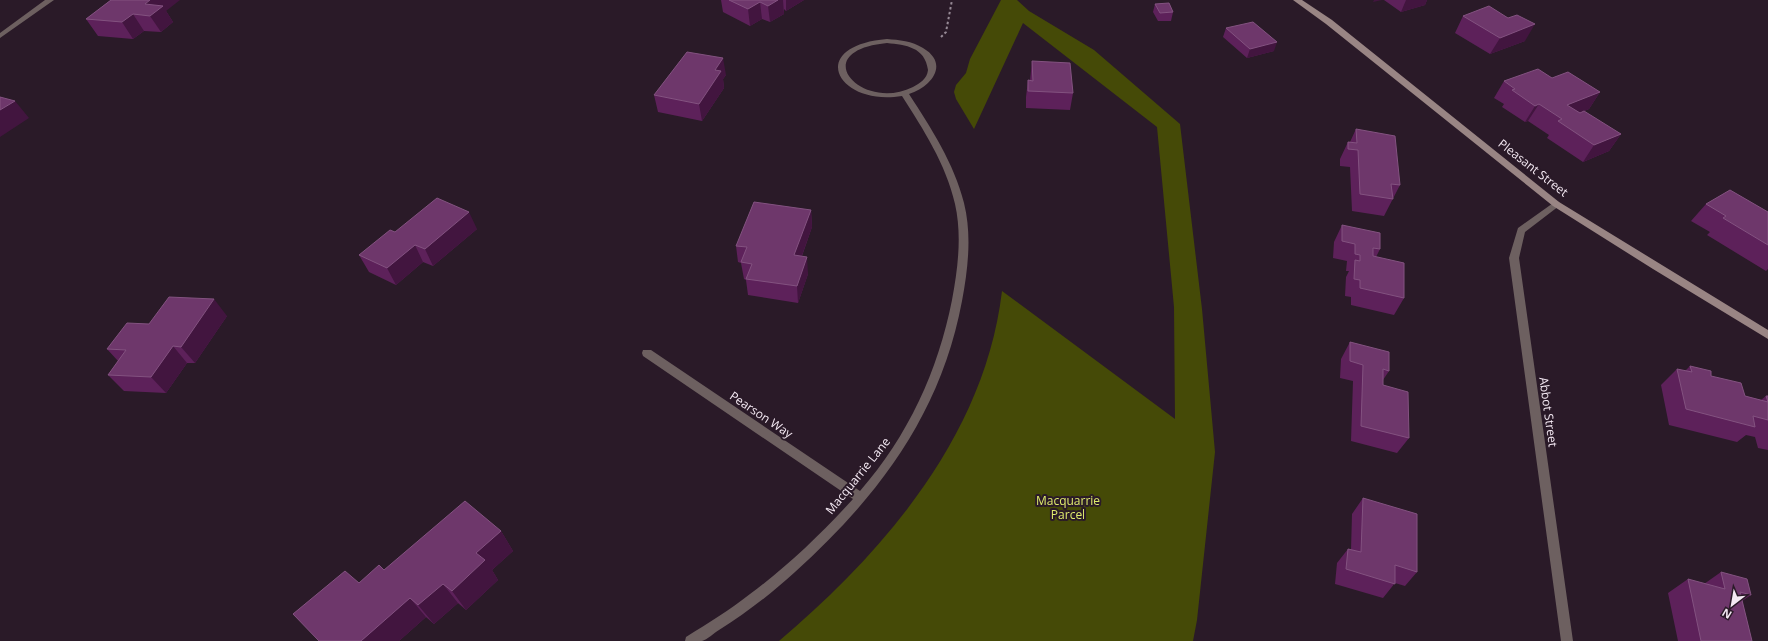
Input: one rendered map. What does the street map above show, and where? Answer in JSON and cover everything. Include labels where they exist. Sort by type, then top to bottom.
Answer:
[{"type":"main road","name":"Pleasant Street","points":[[1296,0],[1329,22],[1556,204],[1768,335]]},
{"type":"street","points":[[0,36],[50,0]]},
{"type":"street","points":[[871,42],[902,42],[916,47],[926,54],[932,62],[933,72],[928,81],[918,88],[904,93],[889,95],[874,94],[860,90],[850,84],[843,76],[840,68],[842,60],[849,52],[859,46],[871,42]]},
{"type":"street","name":"Macquarrie Lane","points":[[691,641],[763,592],[822,539],[890,461],[914,422],[935,376],[950,336],[965,258],[962,223],[956,191],[939,151],[904,93]]},
{"type":"street","name":"Abbot Street","points":[[1556,204],[1521,230],[1514,258],[1567,641]]},
{"type":"street","name":"Pearson Way","points":[[647,353],[860,497]]},
{"type":"path","points":[[926,54],[946,32],[952,0]]},
{"type":"green space","name":"Macquarrie Parcel","points":[[1001,0],[1017,0],[1029,11],[1094,50],[1180,124],[1202,309],[1215,452],[1197,620],[1193,641],[779,641],[856,569],[892,529],[924,486],[952,441],[975,394],[992,344],[1002,291],[1175,419],[1174,307],[1157,127],[1023,23],[974,129],[956,99],[954,92],[956,85],[966,73],[970,59]]},
{"type":"building","points":[[111,0],[150,0],[145,4],[163,6],[150,16],[133,14],[122,22],[86,19]]},
{"type":"building","points":[[729,0],[778,0],[768,6],[760,2],[748,9]]},
{"type":"building","points":[[1169,3],[1173,12],[1160,13],[1155,4]]},
{"type":"building","points":[[1489,6],[1508,18],[1517,15],[1535,24],[1500,38],[1463,16]]},
{"type":"building","points":[[1253,22],[1277,42],[1250,49],[1226,28]]},
{"type":"building","points":[[687,52],[723,58],[715,70],[721,71],[699,104],[654,95]]},
{"type":"building","points":[[1032,61],[1070,63],[1073,93],[1028,91],[1028,80],[1033,81]]},
{"type":"building","points":[[1538,69],[1552,78],[1568,72],[1600,92],[1567,105],[1580,113],[1584,111],[1621,134],[1594,145],[1558,121],[1562,119],[1539,104],[1535,106],[1512,90],[1515,89],[1504,81]]},
{"type":"building","points":[[0,97],[15,101],[0,110]]},
{"type":"building","points":[[1356,129],[1395,136],[1400,185],[1391,184],[1393,199],[1360,194],[1358,150],[1348,149],[1348,142],[1357,143]]},
{"type":"building","points":[[1730,190],[1768,212],[1768,245],[1723,218],[1726,216],[1706,204]]},
{"type":"building","points":[[437,198],[469,212],[425,249],[415,245],[387,268],[359,255],[390,230],[395,232]]},
{"type":"building","points":[[754,202],[811,210],[794,255],[807,257],[797,286],[746,279],[752,264],[741,262],[747,247],[736,246]]},
{"type":"building","points":[[1342,225],[1380,233],[1380,249],[1373,248],[1373,256],[1404,263],[1404,298],[1360,288],[1360,280],[1354,279],[1355,260],[1360,261],[1360,255],[1355,254],[1355,244],[1342,241]]},
{"type":"building","points":[[169,297],[214,299],[181,347],[173,346],[151,377],[108,375],[126,350],[107,349],[127,323],[149,324]]},
{"type":"building","points":[[1350,342],[1389,352],[1389,371],[1383,369],[1383,385],[1408,392],[1409,438],[1361,426],[1363,365],[1350,361]]},
{"type":"building","points":[[1690,366],[1711,371],[1711,376],[1741,383],[1745,396],[1768,402],[1768,420],[1753,416],[1755,427],[1686,409],[1677,369],[1692,372]]},
{"type":"building","points":[[1363,498],[1417,514],[1417,572],[1395,565],[1395,584],[1346,569],[1348,549],[1361,552]]},
{"type":"building","points":[[465,501],[501,531],[476,553],[485,560],[452,591],[443,584],[418,605],[410,598],[361,641],[319,641],[293,614],[345,571],[359,583],[379,565],[384,570]]},
{"type":"building","points":[[1721,572],[1747,579],[1751,595],[1740,592],[1752,641],[1701,641],[1688,579],[1725,589]]}]
